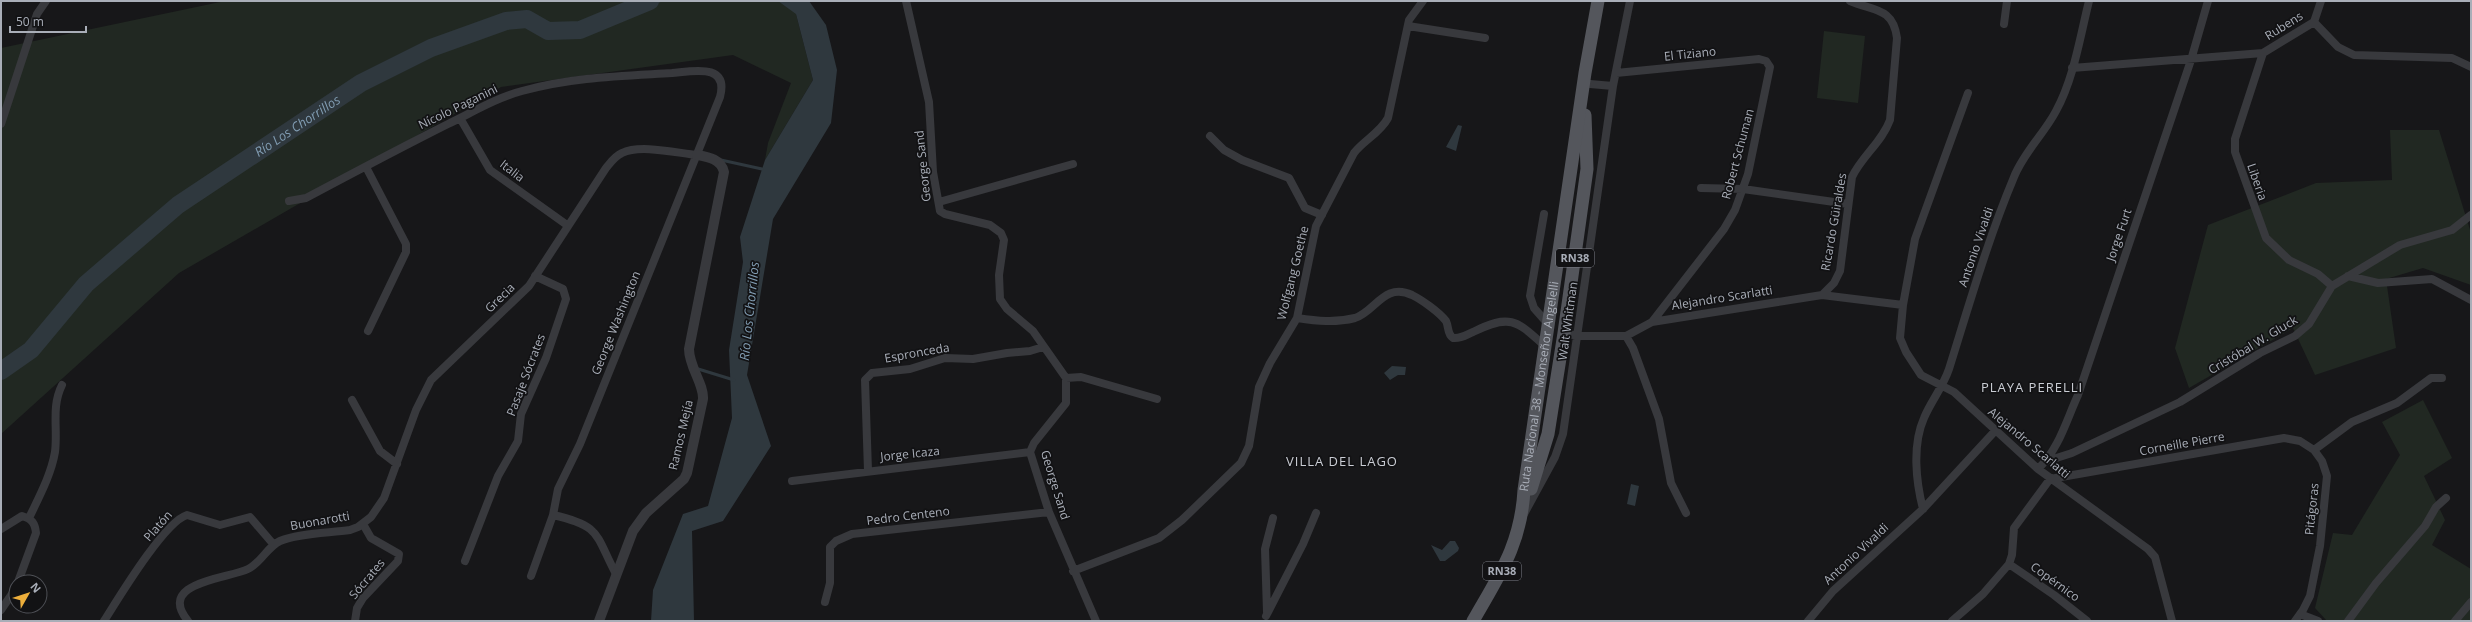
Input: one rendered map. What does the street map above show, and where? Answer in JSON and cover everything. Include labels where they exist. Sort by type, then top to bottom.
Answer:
[{"type":"main road","name":"Ruta Nacional 38 - Monseñor Angelelli","points":[[1473,621],[1511,553],[1548,434],[1588,168],[1585,121],[1599,1]]},
{"type":"main road","name":"Ruta Nacional 38 - Monseñor Angelelli","points":[[1523,515],[1566,199],[1590,43],[1599,1]]},
{"type":"main road","points":[[1564,334],[1556,327],[1554,319],[1568,224],[1566,199]]},
{"type":"main road","points":[[1546,347],[1551,338],[1564,334]]},
{"type":"street","points":[[1,124],[37,14],[46,1]]},
{"type":"street","name":"George Sand","points":[[906,1],[929,102],[933,172],[940,210],[945,214],[990,225],[1001,233],[1004,240],[999,275],[1000,299],[1007,309],[1034,331],[1043,347],[1066,378],[1066,403],[1034,443],[1030,452],[1049,512],[1073,571],[1096,621]]},
{"type":"street","name":"Wolfgang Goethe","points":[[1073,571],[1159,538],[1182,520],[1236,469],[1247,452],[1259,387],[1270,363],[1297,318],[1316,226],[1354,153],[1360,145],[1380,130],[1388,118],[1408,26],[1413,13],[1423,1]]},
{"type":"street","name":"Walt Whitman","points":[[1523,515],[1561,443],[1578,336],[1613,86],[1630,1]]},
{"type":"street","name":"Ricardo Güiraldes","points":[[1822,295],[1834,283],[1840,272],[1852,177],[1858,164],[1886,130],[1890,120],[1897,38],[1896,28],[1889,17],[1881,10],[1850,1]]},
{"type":"street","points":[[2004,24],[2007,1]]},
{"type":"street","name":"Antonio Vivaldi","points":[[1923,509],[1918,491],[1917,449],[1923,418],[1943,386],[1982,264],[2013,177],[2021,159],[2055,112],[2072,68],[2089,1]]},
{"type":"street","name":"Jorge Furt","points":[[2038,469],[2047,461],[2078,395],[2191,60],[2208,1]]},
{"type":"street","points":[[2314,22],[2321,1]]},
{"type":"street","name":"Rubens","points":[[2072,68],[2191,60],[2263,53],[2314,22],[2338,47],[2354,55],[2452,58],[2471,67]]},
{"type":"street","points":[[1408,26],[1485,38]]},
{"type":"street","name":"Liberia","points":[[2263,53],[2235,139],[2234,152],[2266,238],[2289,260],[2318,274],[2332,286]]},
{"type":"street","name":"El Tiziano","points":[[1616,73],[1759,59],[1766,61]]},
{"type":"street","name":"Robert Schuman","points":[[1652,322],[1724,229],[1736,210],[1743,189],[1769,76],[1770,67],[1766,61]]},
{"type":"street","name":"Nícolo Paganini","points":[[289,201],[306,198],[484,105],[521,91],[588,79],[705,70],[714,73],[719,78]]},
{"type":"street","name":"George Washington","points":[[531,576],[553,515],[558,489],[580,444],[720,97],[722,88],[719,78]]},
{"type":"street","points":[[1590,84],[1613,86]]},
{"type":"street","points":[[1902,305],[1915,239],[1968,93]]},
{"type":"street","name":"Italia","points":[[460,118],[490,170],[567,225]]},
{"type":"street","points":[[1210,136],[1224,150],[1242,160],[1289,178],[1305,208],[1322,215]]},
{"type":"street","name":"Grecia","points":[[362,524],[379,508],[397,464],[416,410],[431,380],[520,295],[535,276],[567,225],[606,168],[622,153],[639,149],[697,155]]},
{"type":"street","name":"Ramos Mejía","points":[[599,621],[633,531],[641,519],[684,479],[703,399],[704,394],[692,367],[689,349],[724,172],[723,167],[715,159],[697,155]]},
{"type":"street","points":[[939,202],[1072,164]]},
{"type":"street","points":[[366,167],[406,244],[406,252],[368,331]]},
{"type":"street","points":[[1701,188],[1743,189],[1848,204]]},
{"type":"street","points":[[1544,214],[1530,296],[1534,308],[1549,325]]},
{"type":"street","name":"Cristóbal W. Gluck","points":[[2047,461],[2072,453],[2180,402],[2260,353],[2295,336],[2309,324],[2332,286],[2400,245],[2452,230],[2471,215]]},
{"type":"street","name":"Pasaje Sócrates","points":[[464,561],[498,476],[518,441],[521,414],[546,358],[566,299],[563,289],[535,276]]},
{"type":"street","points":[[2348,276],[2378,283],[2432,279],[2471,300]]},
{"type":"street","points":[[1297,318],[1326,322],[1355,318],[1384,296],[1400,292],[1411,294],[1446,321],[1449,333],[1453,338],[1462,337],[1489,325],[1511,321],[1519,324],[1546,347]]},
{"type":"street","name":"Alejandro Scarlatti","points":[[1564,334],[1578,336],[1626,336],[1652,322],[1822,295],[1902,305],[1900,338],[1906,352],[1922,375],[1954,392],[1995,431],[2050,479],[2148,549],[2155,557],[2172,621]]},
{"type":"street","points":[[1626,336],[1633,348],[1659,419],[1671,483],[1686,513]]},
{"type":"street","name":"Espronceda","points":[[868,471],[865,380],[867,376],[872,373],[910,369],[946,358],[973,359],[1007,353],[1030,351],[1043,347]]},
{"type":"street","points":[[1066,378],[1081,377],[1157,399]]},
{"type":"street","points":[[2314,450],[2352,422],[2397,403],[2431,378],[2442,378]]},
{"type":"street","points":[[29,518],[52,463],[55,450],[56,397],[62,385]]},
{"type":"street","points":[[352,400],[380,451],[397,464]]},
{"type":"street","name":"Antonio Vivaldi","points":[[1808,621],[1833,591],[1923,509],[1995,431]]},
{"type":"street","name":"Corneille Pierre","points":[[2050,479],[2284,438],[2300,441],[2314,450]]},
{"type":"street","name":"Pitágoras","points":[[2294,621],[2300,614],[2310,596],[2320,546],[2327,476],[2322,461],[2314,450]]},
{"type":"street","name":"Jorge Icaza","points":[[792,480],[1030,452]]},
{"type":"street","points":[[1952,621],[1983,594],[2009,564],[2012,555],[2014,528],[2050,479]]},
{"type":"street","points":[[2348,621],[2376,583],[2425,526],[2436,507],[2446,498]]},
{"type":"street","name":"Pedro Centeno","points":[[826,602],[830,583],[830,547],[842,538],[852,534],[1049,512]]},
{"type":"street","points":[[1266,618],[1303,544],[1316,513]]},
{"type":"street","name":"Platón","points":[[104,621],[120,593],[166,532],[182,517],[187,515],[220,525],[250,517],[274,545]]},
{"type":"street","points":[[553,515],[578,521],[594,532],[601,541],[616,574]]},
{"type":"street","points":[[1,529],[22,516],[29,518],[35,524],[36,533],[21,574]]},
{"type":"street","points":[[1266,618],[1265,549],[1273,518]]},
{"type":"street","name":"Buonarotti","points":[[188,621],[181,612],[180,605],[181,598],[189,588],[248,569],[274,545],[288,539],[350,530],[362,524]]},
{"type":"street","name":"Sócrates","points":[[355,621],[359,604],[398,561],[400,554],[371,538],[362,524]]},
{"type":"street","name":"Copérnico","points":[[2009,564],[2054,595],[2086,621]]},
{"type":"street","points":[[1,610],[8,600]]},
{"type":"street","points":[[2455,621],[2471,602]]},
{"type":"street","points":[[2300,614],[2318,621]]},
{"type":"shaded area","points":[[225,1],[804,1],[796,14],[813,80],[765,160],[768,143],[791,83],[733,55],[501,87],[179,273],[1,434],[1,48]]},
{"type":"shaded area","points":[[1824,31],[1865,36],[1858,103],[1817,98]]},
{"type":"shaded area","points":[[2390,130],[2439,130],[2471,233],[2471,285],[2423,268],[2386,279],[2396,348],[2315,375],[2293,328],[2189,388],[2175,348],[2208,225],[2316,183],[2392,180]]},
{"type":"shaded area","points":[[2423,400],[2452,458],[2424,476],[2445,520],[2432,545],[2471,569],[2471,621],[2327,621],[2315,608],[2333,533],[2352,535],[2400,455],[2382,422]]},
{"type":"water","points":[[628,1],[663,1],[603,27],[598,14]]},
{"type":"water","points":[[778,1],[809,1],[826,25],[837,70],[831,123],[773,219],[747,375],[771,446],[723,521],[692,531],[694,621],[651,621],[653,590],[683,514],[708,506],[732,418],[729,350],[743,262],[740,237],[765,160],[813,80],[796,14]]},
{"type":"water","points":[[1458,125],[1462,126],[1456,151],[1446,147]]},
{"type":"water","points":[[1392,366],[1406,367],[1405,375],[1398,375],[1390,380],[1384,373]]},
{"type":"water","points":[[1631,484],[1639,486],[1635,506],[1627,504]]},
{"type":"water","points":[[1450,541],[1455,541],[1459,548],[1458,551],[1445,561],[1440,561],[1431,545],[1442,550]]},
{"type":"waterway","name":"Río Los Chorrillos","points":[[1,371],[31,350],[86,284],[178,205],[361,83],[431,48],[506,21],[527,19],[548,31],[580,30],[650,1]]},
{"type":"waterway","points":[[721,160],[762,169]]},
{"type":"waterway","points":[[695,368],[734,380]]},
{"type":"district","name":"PLAYA PERELLI","points":[[2032,387]]},
{"type":"district","name":"VILLA DEL LAGO","points":[[1342,461]]}]
